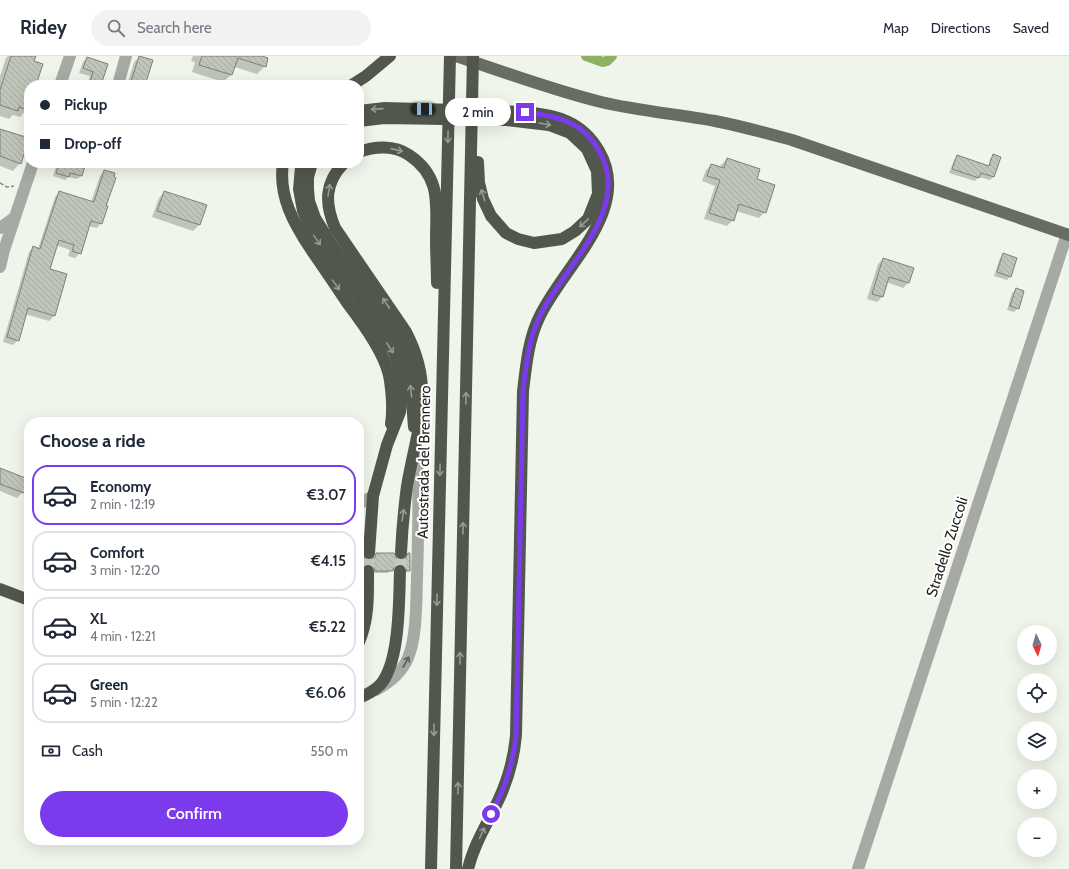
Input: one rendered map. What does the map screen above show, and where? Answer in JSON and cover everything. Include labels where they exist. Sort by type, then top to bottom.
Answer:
[{"type":"highway","points":[[360,80],[390,56]]},
{"type":"highway","name":"Autostrada del Brennero","points":[[431,869],[450,56]]},
{"type":"highway","points":[[456,869],[473,56]]},
{"type":"highway","points":[[472,82],[479,183],[483,199],[491,216],[506,233],[518,239],[534,243],[562,239],[575,231],[588,219],[598,194],[598,172],[587,149],[570,133],[549,125],[507,116]]},
{"type":"highway","points":[[364,110],[385,108],[422,114]]},
{"type":"highway","points":[[364,120],[422,114],[507,116],[545,114],[572,123],[584,131],[594,142],[602,156],[608,172],[609,188],[606,203],[597,227],[557,287],[538,320],[527,355],[523,391],[516,736],[510,769],[498,800],[472,855],[468,869]]},
{"type":"highway","points":[[364,151],[376,147],[386,147],[403,151],[419,161],[428,173],[435,188],[437,208],[436,240],[441,431]]},
{"type":"highway","points":[[283,168],[282,182],[284,195],[300,233],[362,323],[380,352],[390,381],[392,415],[387,445],[373,496],[369,553]]},
{"type":"highway","points":[[301,168],[299,189],[303,211],[312,232],[370,314],[393,352],[398,364],[402,392],[400,412],[387,445]]},
{"type":"highway","points":[[311,168],[308,177],[309,201],[315,218],[394,333],[406,358],[411,389],[416,444]]},
{"type":"highway","points":[[339,168],[334,174],[330,183],[328,203],[329,215],[335,228],[402,325],[414,347],[422,378],[423,395],[420,426],[407,486],[402,522],[401,554]]},
{"type":"highway","points":[[364,628],[367,619],[368,571]]},
{"type":"highway","points":[[364,696],[380,685],[389,669],[396,643],[399,619],[400,571]]},
{"type":"highway","points":[[0,589],[24,598]]},
{"type":"highway","points":[[0,598],[24,604]]},
{"type":"main road","points":[[456,56],[601,102],[639,110],[716,121],[792,140],[1068,235]]},
{"type":"street","points":[[62,80],[70,56]]},
{"type":"street","points":[[119,80],[126,56]]},
{"type":"street","points":[[0,267],[2,249],[31,168]]},
{"type":"street","points":[[0,228],[14,218]]},
{"type":"street","name":"Stradello Zuccoli","points":[[858,869],[1068,235]]},
{"type":"street","points":[[364,696],[386,685],[399,673],[408,660],[412,648],[416,605],[419,476],[416,444]]},
{"type":"street","points":[[364,501],[373,496]]},
{"type":"path","points":[[0,183],[7,187],[26,186]]},
{"type":"building","points":[[11,56],[36,56],[34,61],[43,64],[38,80],[24,80],[24,108],[19,107],[18,111],[0,105],[0,90]]},
{"type":"building","points":[[139,56],[153,60],[147,80],[132,80]]},
{"type":"building","points":[[202,56],[262,56],[268,58],[266,67],[238,58],[232,75],[199,65]]},
{"type":"building","points":[[87,57],[108,64],[103,80],[91,80],[93,72],[83,68]]},
{"type":"building","points":[[0,129],[24,136],[24,154],[21,164],[0,156]]},
{"type":"building","points":[[993,154],[1001,157],[994,177],[981,173],[979,178],[952,169],[957,155],[989,166]]},
{"type":"building","points":[[727,158],[760,169],[757,179],[775,185],[766,213],[739,204],[734,221],[709,213],[720,180],[707,176],[711,164],[724,168]]},
{"type":"building","points":[[58,168],[84,168],[82,176],[70,173],[69,177],[56,173]]},
{"type":"building","points":[[104,170],[115,173],[114,177],[116,178],[106,206],[108,206],[102,224],[91,221],[81,254],[72,251],[74,245],[59,240],[50,269],[67,274],[55,316],[28,308],[19,341],[7,337],[33,246],[40,249],[59,191],[94,202]]},
{"type":"building","points":[[164,191],[207,205],[200,225],[157,211]]},
{"type":"building","points":[[1003,253],[1017,258],[1011,277],[997,272]]},
{"type":"building","points":[[883,258],[914,268],[909,283],[889,277],[883,297],[872,294]]},
{"type":"building","points":[[1016,288],[1024,291],[1019,309],[1010,306]]},
{"type":"building","points":[[0,468],[24,477],[24,493],[0,484]]},
{"type":"building","points":[[376,553],[394,553],[397,559],[401,560],[405,559],[408,553],[410,553],[410,571],[407,571],[404,565],[400,564],[394,567],[393,571],[375,571],[374,567],[368,564],[364,565],[364,557],[365,559],[369,560],[375,557]]},
{"type":"waterway","points":[[586,56],[603,62],[607,61],[612,56]]},
{"type":"tunnel","points":[[368,571],[369,553]]},
{"type":"tunnel","points":[[400,571],[401,553]]},
{"type":"route","points":[[491,814],[510,769],[516,736],[523,391],[527,355],[538,320],[557,287],[597,227],[606,203],[609,188],[608,172],[602,156],[594,142],[584,131],[572,123],[560,118],[545,114],[525,112]]}]
